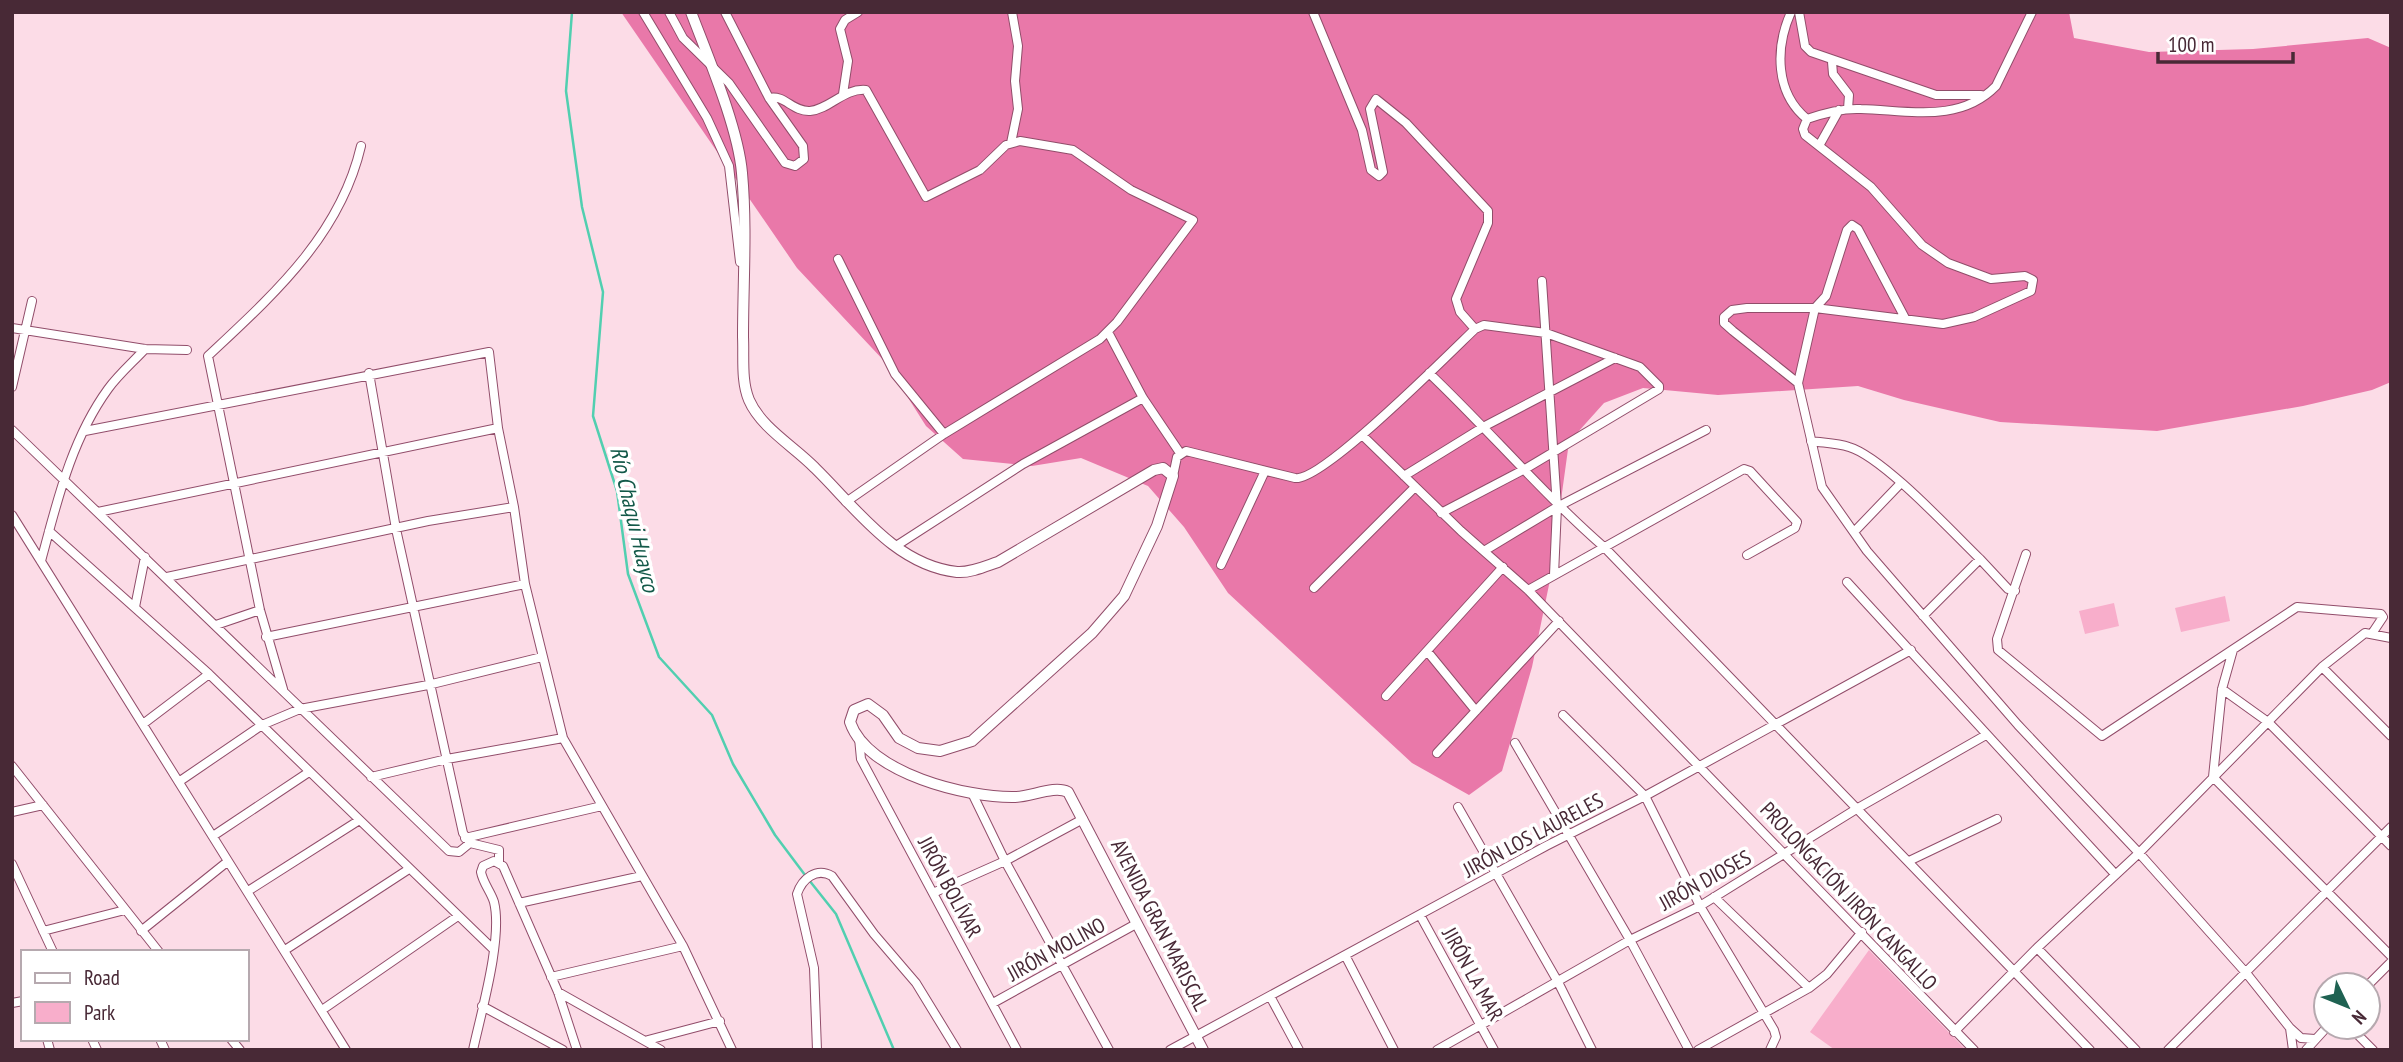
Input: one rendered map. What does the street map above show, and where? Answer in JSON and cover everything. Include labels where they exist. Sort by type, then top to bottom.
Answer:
[{"type":"street","points":[[643,12],[707,118],[729,166],[743,289]]},
{"type":"street","points":[[669,12],[683,38],[729,83],[785,163],[795,166],[804,159],[803,146],[769,98],[725,12]]},
{"type":"street","points":[[691,12],[712,67],[742,172],[746,240],[743,289],[745,386],[750,402],[766,423],[815,467],[878,534],[922,561],[958,572],[976,569],[998,562],[1142,475],[1163,468],[1173,476]]},
{"type":"street","points":[[843,94],[848,61],[840,29],[845,20],[858,12]]},
{"type":"street","points":[[1011,143],[1018,109],[1015,81],[1018,46],[1012,12]]},
{"type":"street","points":[[1313,12],[1362,130],[1371,170],[1379,176],[1383,172],[1370,109],[1376,99],[1406,123],[1488,211],[1488,223],[1456,299],[1456,306],[1475,329]]},
{"type":"street","points":[[1791,12],[1781,39],[1781,71],[1793,105],[1807,119]]},
{"type":"street","points":[[1799,12],[1805,46],[1811,52],[1832,62],[1936,95],[1989,94]]},
{"type":"street","points":[[1798,383],[1742,340],[1724,323],[1724,317],[1732,310],[1746,308],[1839,309],[1942,324],[1958,322],[2031,291],[2033,280],[2025,276],[1991,279],[1948,262],[1922,245],[1871,187],[1820,144],[1805,135],[1803,124],[1807,119],[1843,110],[1930,113],[1954,109],[1989,94],[1997,86],[2032,12]]},
{"type":"street","points":[[1820,144],[1843,110],[1849,95],[1833,74],[1832,62]]},
{"type":"street","points":[[769,98],[779,97],[795,108],[810,111],[843,94],[863,89],[868,93],[926,197],[980,170],[1011,143],[1020,141],[1073,150],[1131,190],[1192,220],[1108,332],[997,405],[944,434],[846,502]]},
{"type":"street","points":[[284,692],[260,610],[216,406],[208,356],[305,261],[349,187],[361,146]]},
{"type":"street","points":[[1905,318],[1854,225],[1847,230],[1826,296],[1815,309],[1798,383],[1822,487],[1854,532],[1923,616],[2018,725],[2139,853],[2247,974],[2290,1028],[2301,1038],[2312,1040]]},
{"type":"street","points":[[838,259],[895,374],[944,434]]},
{"type":"street","points":[[1542,281],[1557,507],[1554,575]]},
{"type":"street","points":[[1826,296],[1839,309]]},
{"type":"street","points":[[12,387],[32,300]]},
{"type":"street","points":[[1180,453],[1192,452],[1303,480],[1362,435],[1475,329],[1484,325],[1546,333],[1640,367],[1659,386],[1659,389],[1553,453],[1441,513]]},
{"type":"street","points":[[12,328],[145,349],[187,350]]},
{"type":"street","points":[[1108,332],[1143,398],[1180,453]]},
{"type":"street","points":[[41,561],[63,478],[85,431],[108,389],[145,349]]},
{"type":"street","points":[[85,431],[369,373],[489,352],[498,428],[514,507],[525,584],[563,738],[683,946],[732,1050]]},
{"type":"street","points":[[1404,476],[1485,426],[1615,358]]},
{"type":"street","points":[[369,373],[380,451],[428,685],[468,840]]},
{"type":"street","points":[[1429,373],[1485,426],[1557,507],[1605,548],[2090,1050]]},
{"type":"street","points":[[896,547],[1023,464],[1143,398]]},
{"type":"street","points":[[98,512],[498,428]]},
{"type":"street","points":[[12,430],[449,851],[459,852],[468,840],[602,806]]},
{"type":"street","points":[[1484,551],[1557,507],[1706,430]]},
{"type":"street","name":"PROLONGACIÓN JIRÓN CANGALLO","points":[[1362,435],[1441,513],[1559,621],[1974,1050]]},
{"type":"street","points":[[1811,441],[1856,449],[1901,483],[2008,589],[2015,591]]},
{"type":"street","points":[[1109,1050],[1005,861],[973,795],[936,785],[903,770],[859,738],[852,729],[850,717],[854,710],[868,704],[883,715],[899,738],[918,748],[940,751],[972,741],[1092,633],[1124,596],[1157,526],[1180,453]]},
{"type":"street","points":[[1528,590],[1747,470],[1797,525],[1747,555]]},
{"type":"street","points":[[1221,565],[1265,471]]},
{"type":"street","points":[[1854,532],[1901,483]]},
{"type":"street","points":[[1314,588],[1415,487]]},
{"type":"street","points":[[167,577],[249,558],[514,507]]},
{"type":"street","points":[[12,515],[346,1050]]},
{"type":"street","points":[[49,531],[209,674],[493,949]]},
{"type":"street","points":[[2026,554],[1997,639],[1998,650],[2102,736],[2297,607],[2381,614],[2383,617],[2373,632]]},
{"type":"street","points":[[135,607],[145,556]]},
{"type":"street","points":[[1923,616],[1980,559]]},
{"type":"street","points":[[1386,696],[1503,567]]},
{"type":"street","points":[[1847,582],[2115,874]]},
{"type":"street","points":[[267,637],[525,584]]},
{"type":"street","points":[[215,625],[260,610]]},
{"type":"street","points":[[1437,753],[1559,621]]},
{"type":"street","points":[[1954,1032],[2037,948],[2139,853],[2322,667],[2360,636],[2373,632],[2391,638]]},
{"type":"street","name":"JIRÓN LOS LAURELES","points":[[1170,1050],[1271,998],[1496,873],[1645,796],[1911,650]]},
{"type":"street","points":[[2233,650],[2221,689],[2213,777],[2391,956]]},
{"type":"street","points":[[1427,651],[1476,711]]},
{"type":"street","points":[[180,781],[262,725],[300,709],[428,685],[542,657]]},
{"type":"street","points":[[2322,667],[2391,736]]},
{"type":"street","points":[[143,724],[209,674]]},
{"type":"street","points":[[2221,689],[2268,722],[2391,846]]},
{"type":"street","points":[[1563,715],[1645,796],[1700,906],[1774,1030],[1772,1047]]},
{"type":"street","name":"JIRÓN DIOSES","points":[[1437,1050],[1630,940],[1700,906],[1858,808],[1986,734]]},
{"type":"street","points":[[371,777],[447,759],[563,738]]},
{"type":"street","name":"JIRÓN BOLÍVAR","points":[[859,738],[862,759],[1017,1050]]},
{"type":"street","points":[[1515,743],[1630,940],[1689,1050]]},
{"type":"street","points":[[12,766],[157,950]]},
{"type":"street","points":[[213,836],[309,772]]},
{"type":"street","name":"AVENIDA GRAN MARISCAL","points":[[973,795],[1020,797],[1064,790],[1083,818],[1203,1050]]},
{"type":"street","points":[[12,812],[43,805]]},
{"type":"street","points":[[1458,807],[1558,982],[1592,1050]]},
{"type":"street","points":[[933,893],[1005,861],[1083,818]]},
{"type":"street","points":[[1909,861],[1997,819]]},
{"type":"street","points":[[248,891],[358,821]]},
{"type":"street","points":[[2168,1050],[2247,974],[2391,827]]},
{"type":"street","points":[[468,840],[499,850],[496,861],[519,903],[558,992],[578,1050]]},
{"type":"street","points":[[473,1050],[493,949],[494,903],[481,872],[483,866],[496,861]]},
{"type":"street","points":[[141,931],[228,862]]},
{"type":"street","points":[[12,864],[51,950]]},
{"type":"street","points":[[285,950],[409,869]]},
{"type":"street","points":[[817,1050],[815,978],[797,894],[801,884],[813,874],[821,872],[832,876],[874,934],[916,983],[957,1050]]},
{"type":"street","points":[[519,903],[642,876]]},
{"type":"street","points":[[1714,897],[1809,988]]},
{"type":"street","points":[[43,931],[125,910]]},
{"type":"street","name":"JIRÓN LA MAR","points":[[1420,915],[1494,1050]]},
{"type":"street","points":[[322,1010],[458,916]]},
{"type":"street","name":"JIRÓN MOLINO","points":[[992,1003],[1136,924]]},
{"type":"street","points":[[1698,1050],[1809,988],[1828,974],[1861,932]]},
{"type":"street","points":[[551,977],[683,946]]},
{"type":"street","points":[[2037,948],[2136,1050]]},
{"type":"street","points":[[1346,957],[1394,1050]]},
{"type":"street","points":[[558,992],[648,1040],[661,1050]]},
{"type":"street","points":[[1271,998],[1299,1050]]},
{"type":"street","points":[[482,1006],[562,1050]]},
{"type":"street","points":[[648,1040],[720,1021]]},
{"type":"street","points":[[2290,1028],[2293,1050]]},
{"type":"green space","points":[[2225,596],[2230,621],[2181,632],[2175,608]]},
{"type":"green space","points":[[2114,603],[2119,626],[2085,634],[2079,611]]},
{"type":"green space","points":[[1869,950],[1966,1050],[1835,1050],[1810,1032]]},
{"type":"shaded area","points":[[621,12],[2069,12],[2074,38],[2149,52],[2253,49],[2368,38],[2391,48],[2391,382],[2372,390],[2303,406],[2157,431],[2000,422],[1904,400],[1858,386],[1718,395],[1643,388],[1604,403],[1569,442],[1550,580],[1532,667],[1502,771],[1469,795],[1412,763],[1228,593],[1184,527],[1148,486],[1081,458],[1032,466],[963,459],[926,426],[886,363],[797,268]]},
{"type":"waterway","name":"Río Chaqui Huayco","points":[[572,12],[566,91],[582,207],[603,292],[593,416],[617,491],[628,574],[659,657],[712,715],[733,764],[775,835],[805,875]]},
{"type":"waterway","name":"Río Chaqui Huayco","points":[[809,880],[836,914],[894,1050]]}]
